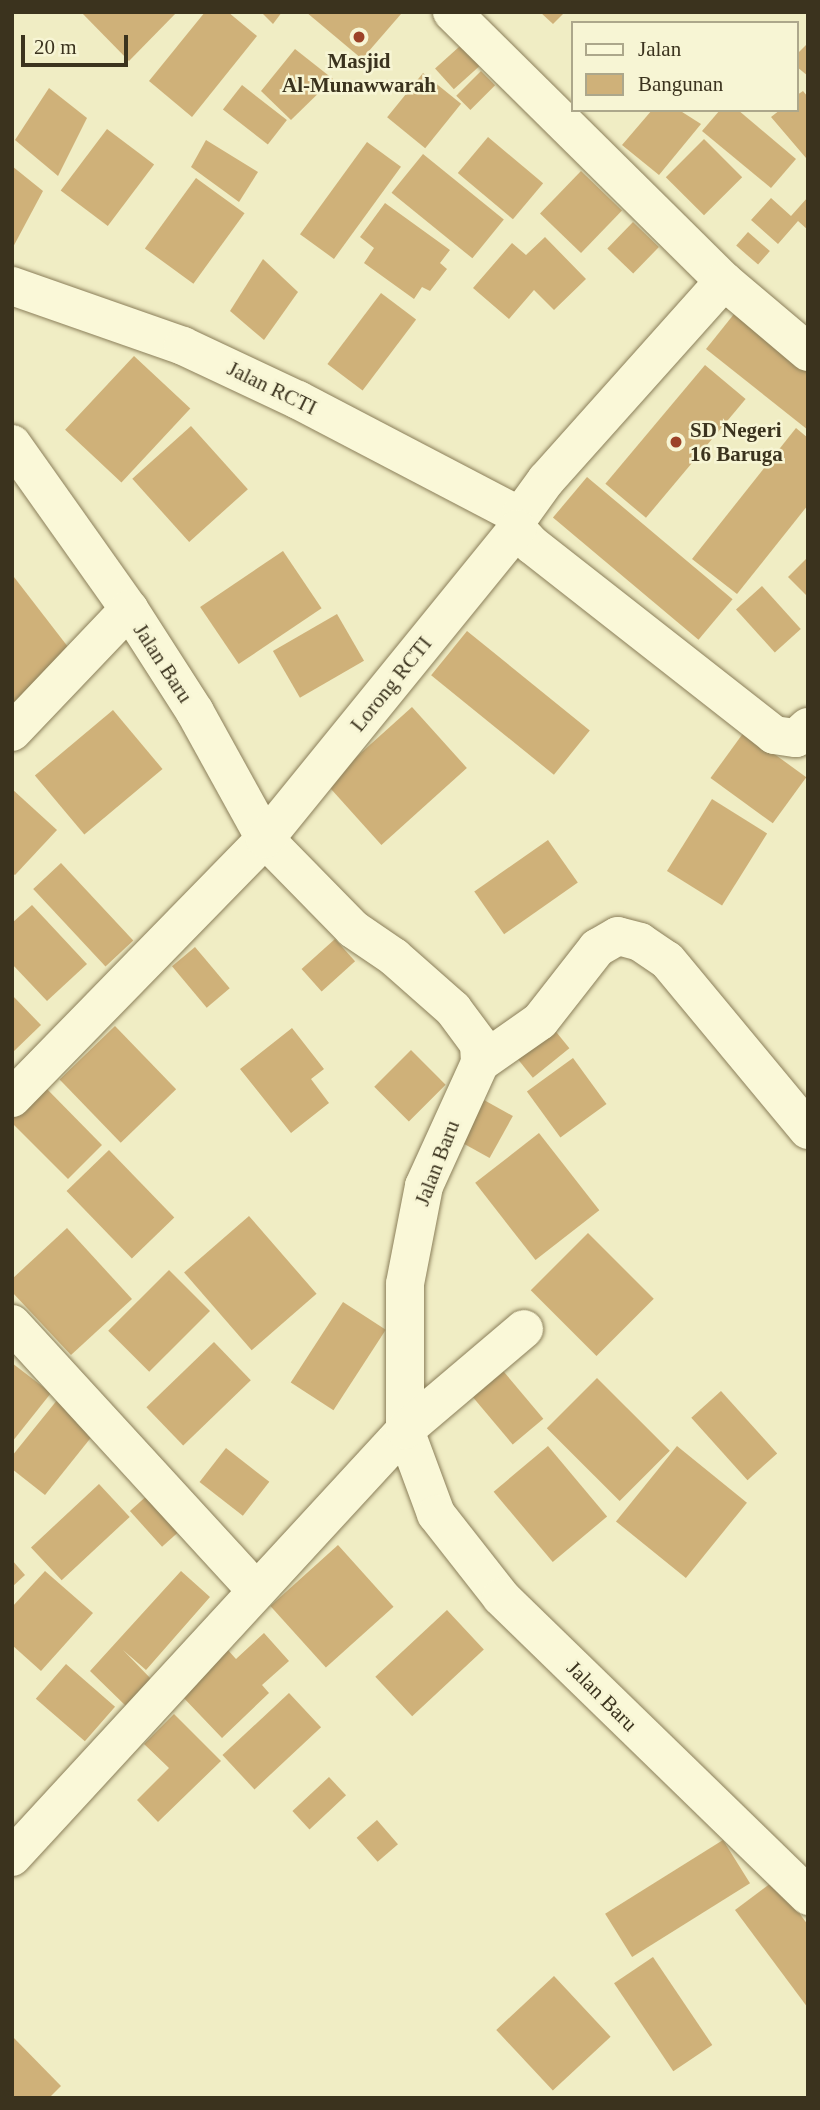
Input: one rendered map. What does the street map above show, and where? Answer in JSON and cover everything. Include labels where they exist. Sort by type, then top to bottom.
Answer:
[{"type":"street","points":[[452,12],[541,95],[609,171],[724,281],[808,352]]},
{"type":"street","name":"Lorong RCTI","points":[[12,1098],[265,839],[519,523],[546,480],[724,281]]},
{"type":"street","name":"Jalan RCTI","points":[[12,286],[183,346],[310,405],[519,523],[532,545],[774,735],[796,738],[808,727]]},
{"type":"street","name":"Jalan Baru","points":[[12,444],[129,610],[195,712],[265,839],[353,929],[394,957],[453,1009],[479,1044],[480,1063],[424,1186],[405,1284],[405,1430],[436,1514],[463,1553],[691,1787],[808,1895]]},
{"type":"street","points":[[12,732],[129,610]]},
{"type":"street","points":[[480,1063],[528,1032],[597,948],[618,936],[640,942],[667,960],[807,1131]]},
{"type":"street","points":[[12,1324],[257,1591]]},
{"type":"street","points":[[12,1857],[405,1430],[524,1329]]},
{"type":"building","points":[[81,12],[177,12],[129,61]]},
{"type":"building","points":[[205,12],[228,12],[257,36],[192,117],[149,81]]},
{"type":"building","points":[[261,12],[282,12],[273,24]]},
{"type":"building","name":"Masjid Al-Munawwarah","points":[[306,12],[399,12],[401,14],[362,59]]},
{"type":"building","points":[[540,12],[565,12],[553,24]]},
{"type":"building","points":[[470,37],[489,58],[454,89],[435,68]]},
{"type":"building","points":[[808,43],[808,76],[799,69],[799,52]]},
{"type":"building","points":[[295,49],[333,79],[291,120],[261,91]]},
{"type":"building","points":[[481,71],[495,85],[470,110],[456,96]]},
{"type":"building","points":[[423,73],[461,104],[425,148],[387,117]]},
{"type":"building","points":[[242,85],[287,120],[268,145],[223,109]]},
{"type":"building","points":[[49,88],[87,118],[58,176],[15,140]]},
{"type":"building","points":[[803,91],[808,97],[806,158],[771,117],[777,112],[799,112],[799,94]]},
{"type":"building","points":[[650,112],[682,112],[701,124],[659,175],[622,145]]},
{"type":"building","points":[[718,112],[740,112],[796,159],[771,188],[702,131]]},
{"type":"building","points":[[107,129],[154,165],[108,226],[61,190]]},
{"type":"building","points":[[488,137],[543,183],[513,219],[458,173]]},
{"type":"building","points":[[704,139],[742,177],[704,215],[666,177]]},
{"type":"building","points":[[206,140],[258,172],[239,202],[191,167]]},
{"type":"building","points":[[367,142],[401,167],[334,259],[300,234]]},
{"type":"building","points":[[423,154],[504,219],[472,258],[392,193]]},
{"type":"building","points":[[12,166],[43,191],[12,249]]},
{"type":"building","points":[[581,171],[622,211],[581,253],[540,213]]},
{"type":"building","points":[[196,178],[245,213],[193,284],[145,248]]},
{"type":"building","points":[[808,197],[808,230],[798,221],[778,244],[751,220],[771,198],[791,216]]},
{"type":"building","points":[[385,203],[450,250],[440,263],[447,269],[430,291],[422,287],[414,299],[364,263],[374,248],[360,237]]},
{"type":"building","points":[[633,222],[659,247],[633,274],[607,249]]},
{"type":"building","points":[[748,232],[770,251],[758,265],[736,246]]},
{"type":"building","points":[[545,237],[586,279],[554,310],[534,290],[509,319],[473,288],[512,243],[526,255]]},
{"type":"building","points":[[263,259],[298,292],[264,340],[230,311]]},
{"type":"building","points":[[381,293],[416,319],[363,391],[327,364]]},
{"type":"building","points":[[738,309],[808,364],[808,430],[706,349]]},
{"type":"building","points":[[134,356],[190,409],[121,482],[65,430]]},
{"type":"building","name":"SD Negeri 16 Baruga","points":[[705,365],[746,399],[646,518],[605,484]]},
{"type":"building","points":[[191,426],[248,489],[189,542],[132,479]]},
{"type":"building","points":[[796,428],[808,438],[808,505],[737,594],[692,559]]},
{"type":"building","points":[[587,477],[733,599],[698,640],[553,518]]},
{"type":"building","points":[[283,551],[322,608],[239,664],[200,607]]},
{"type":"building","points":[[808,557],[808,597],[788,577]]},
{"type":"building","points":[[14,577],[75,656],[12,703],[12,578]]},
{"type":"building","points":[[762,586],[801,629],[775,653],[736,609]]},
{"type":"building","points":[[337,614],[364,661],[300,698],[273,651]]},
{"type":"building","points":[[467,631],[590,730],[554,775],[431,675]]},
{"type":"building","points":[[412,707],[467,768],[381,845],[327,784]]},
{"type":"building","points":[[113,710],[162,769],[84,835],[35,776]]},
{"type":"building","points":[[744,732],[806,777],[773,823],[710,778]]},
{"type":"building","points":[[12,789],[57,830],[15,875],[12,873]]},
{"type":"building","points":[[712,799],[767,833],[722,906],[667,871]]},
{"type":"building","points":[[548,840],[578,883],[504,934],[474,892]]},
{"type":"building","points":[[61,863],[133,941],[106,966],[33,889]]},
{"type":"building","points":[[32,905],[87,964],[47,1001],[12,964],[12,923]]},
{"type":"building","points":[[335,939],[355,961],[322,991],[302,969]]},
{"type":"building","points":[[195,947],[230,988],[207,1008],[172,966]]},
{"type":"building","points":[[12,995],[41,1025],[12,1053]]},
{"type":"building","points":[[115,1026],[176,1089],[121,1143],[60,1079]]},
{"type":"building","points":[[292,1028],[324,1069],[311,1079],[329,1103],[291,1133],[240,1069]]},
{"type":"building","points":[[553,1028],[569,1048],[533,1078],[516,1058]]},
{"type":"building","points":[[411,1050],[446,1085],[409,1121],[374,1087]]},
{"type":"building","points":[[573,1058],[607,1104],[560,1138],[527,1092]]},
{"type":"building","points":[[43,1085],[102,1145],[68,1179],[12,1123],[12,1115]]},
{"type":"building","points":[[484,1100],[513,1116],[490,1158],[461,1142]]},
{"type":"building","points":[[539,1133],[599,1210],[536,1260],[475,1183]]},
{"type":"building","points":[[109,1150],[174,1218],[132,1259],[67,1191]]},
{"type":"building","points":[[249,1216],[317,1294],[252,1350],[184,1272]]},
{"type":"building","points":[[67,1228],[132,1299],[71,1355],[12,1292],[12,1279]]},
{"type":"building","points":[[588,1233],[654,1299],[596,1356],[531,1290]]},
{"type":"building","points":[[169,1270],[210,1311],[149,1372],[108,1331]]},
{"type":"building","points":[[343,1302],[386,1330],[333,1410],[291,1383]]},
{"type":"building","points":[[214,1342],[251,1380],[183,1445],[146,1407]]},
{"type":"building","points":[[12,1363],[51,1393],[12,1442]]},
{"type":"building","points":[[499,1366],[543,1419],[513,1445],[468,1392]]},
{"type":"building","points":[[597,1378],[670,1451],[620,1501],[547,1428]]},
{"type":"building","points":[[721,1391],[777,1453],[747,1480],[691,1418]]},
{"type":"building","points":[[62,1394],[101,1425],[45,1495],[12,1469],[12,1456]]},
{"type":"building","points":[[548,1446],[607,1516],[553,1562],[494,1492]]},
{"type":"building","points":[[677,1446],[747,1503],[686,1578],[616,1521]]},
{"type":"building","points":[[226,1448],[269,1482],[243,1516],[200,1482]]},
{"type":"building","points":[[99,1484],[130,1517],[62,1580],[31,1547]]},
{"type":"building","points":[[150,1493],[182,1529],[162,1547],[130,1511]]},
{"type":"building","points":[[338,1545],[394,1607],[326,1668],[270,1606]]},
{"type":"building","points":[[12,1560],[25,1575],[12,1587]]},
{"type":"building","points":[[45,1571],[93,1613],[41,1671],[12,1645],[12,1607]]},
{"type":"building","points":[[181,1571],[210,1597],[146,1670],[123,1650],[154,1682],[128,1708],[90,1671]]},
{"type":"building","points":[[447,1610],[484,1649],[412,1716],[375,1677]]},
{"type":"building","points":[[264,1633],[289,1661],[262,1685],[269,1693],[222,1738],[179,1693],[226,1648],[236,1659]]},
{"type":"building","points":[[66,1664],[115,1707],[85,1741],[36,1699]]},
{"type":"building","points":[[289,1693],[321,1727],[255,1789],[222,1755]]},
{"type":"building","points":[[174,1714],[221,1761],[158,1822],[137,1800],[169,1768],[144,1744]]},
{"type":"building","points":[[329,1777],[346,1795],[309,1829],[292,1811]]},
{"type":"building","points":[[377,1820],[398,1844],[378,1862],[357,1838]]},
{"type":"building","points":[[723,1840],[750,1883],[632,1957],[605,1914]]},
{"type":"building","points":[[775,1880],[808,1925],[808,2008],[735,1910]]},
{"type":"building","points":[[653,1957],[712,2045],[673,2071],[614,1983]]},
{"type":"building","points":[[554,1976],[611,2037],[553,2091],[496,2030]]},
{"type":"building","points":[[12,2036],[61,2086],[49,2098],[12,2098]]},
{"type":"place","name":"Masjid Al-Munawwarah","points":[[359,37]]},
{"type":"place","name":"SD Negeri 16 Baruga","points":[[676,442]]}]
